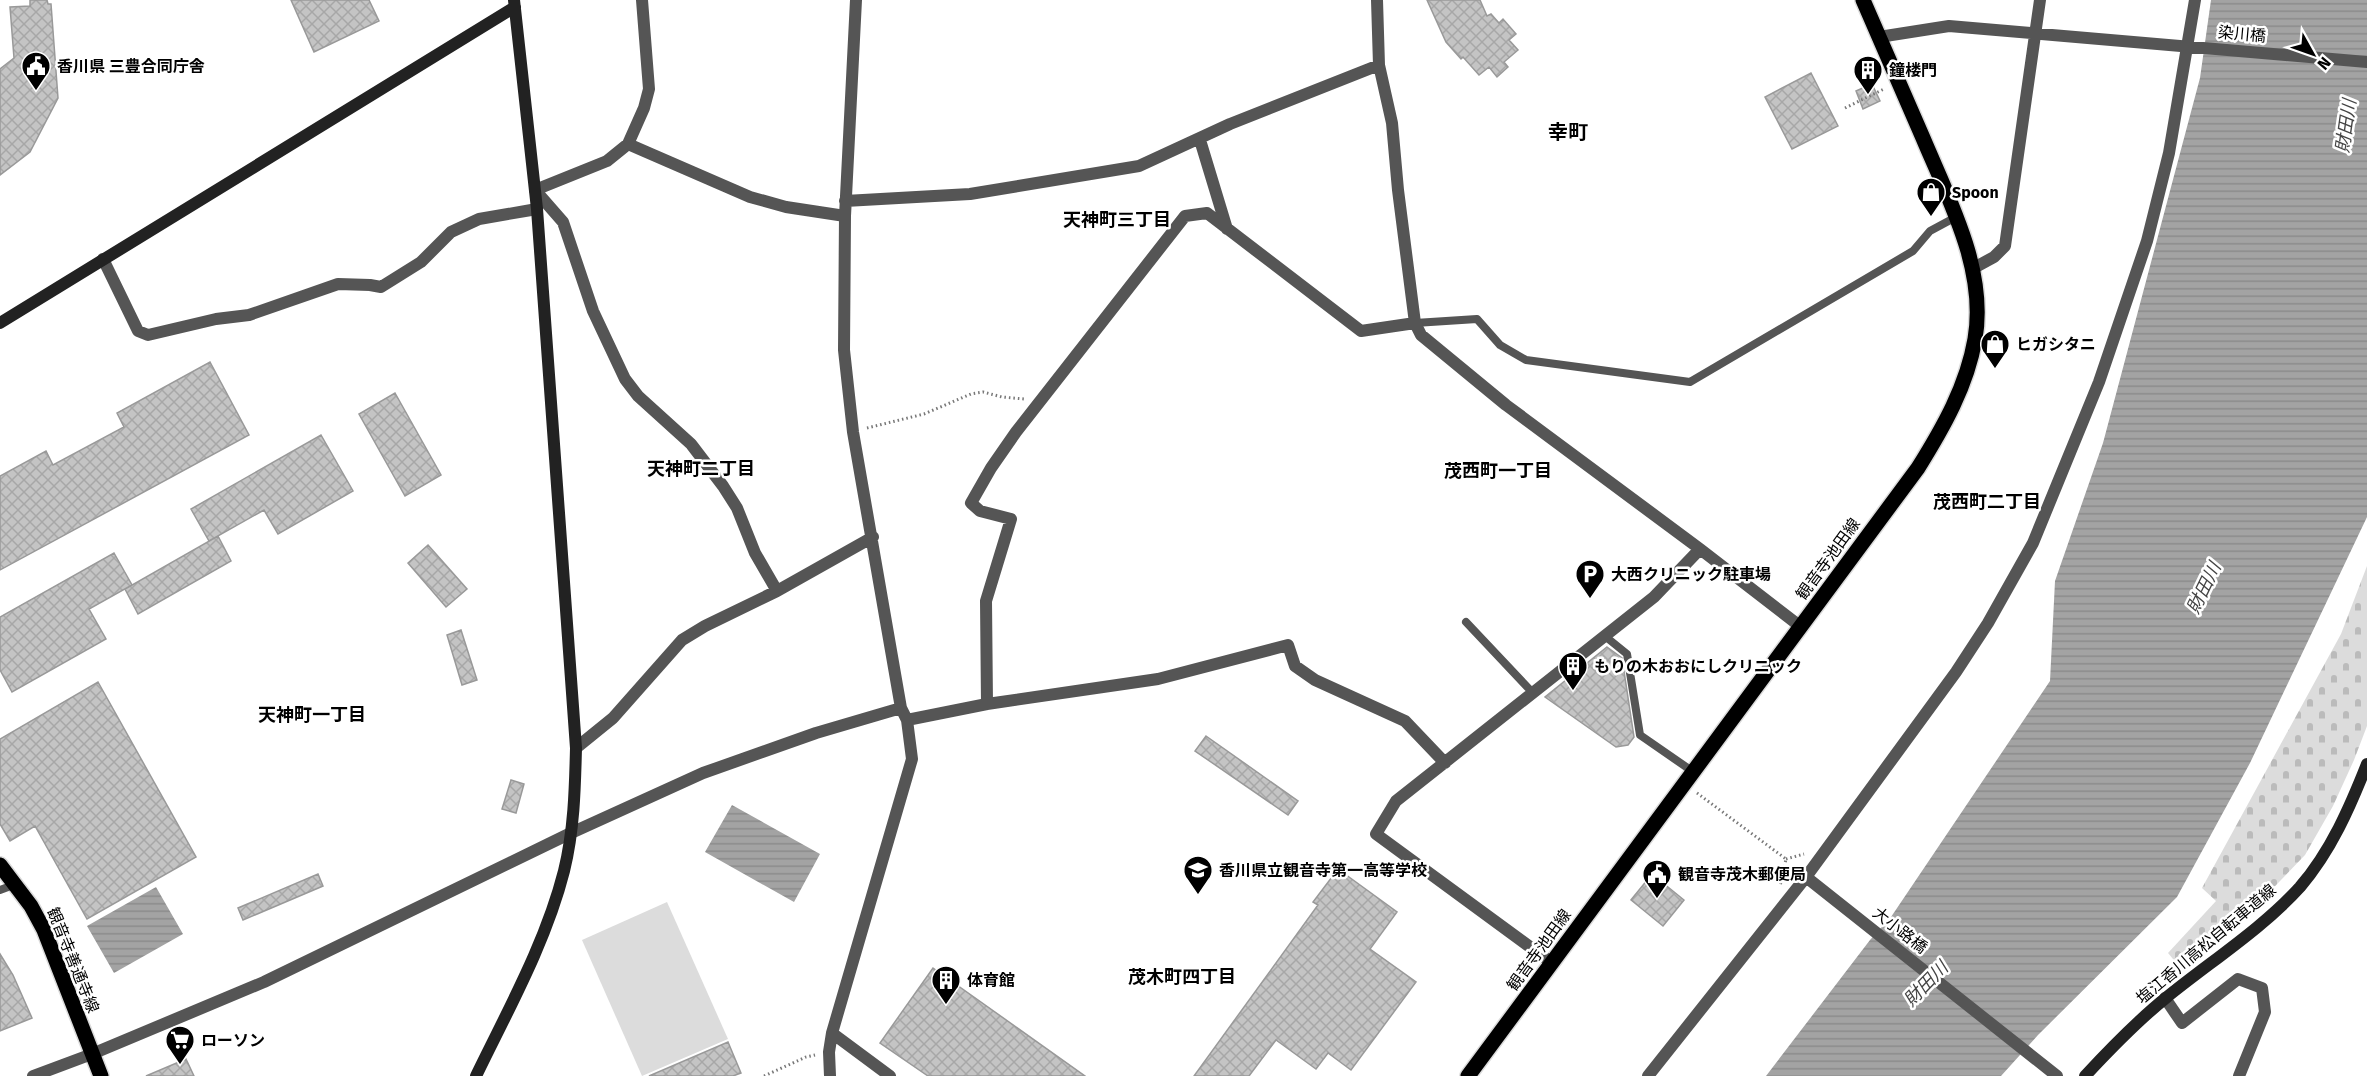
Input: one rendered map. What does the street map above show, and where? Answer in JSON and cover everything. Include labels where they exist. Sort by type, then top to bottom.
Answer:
[{"type":"main road","name":"観音寺池田線","points":[[1468,1076],[1918,468],[1955,404],[1968,368],[1975,338],[1977,303],[1972,269],[1956,217],[1863,0]]},
{"type":"main road","name":"観音寺善通寺線","points":[[0,865],[31,906],[44,930],[101,1076]]},
{"type":"street","points":[[535,190],[607,161],[628,144],[644,108],[649,89],[642,0]]},
{"type":"street","points":[[830,1076],[829,1052],[832,1033],[912,759],[907,720],[901,708],[853,432],[844,351],[845,201],[856,0]]},
{"type":"street","points":[[1377,0],[1379,65],[1392,123],[1414,324],[1421,335],[1506,405],[1801,627]]},
{"type":"street","points":[[1972,269],[1994,257],[2005,246],[2040,0]]},
{"type":"street","points":[[1648,1076],[1806,877],[1956,672],[1988,623],[2032,543],[2099,382],[2132,288],[2169,153],[2195,0]]},
{"type":"street","points":[[0,323],[514,3],[537,209],[576,748],[575,801],[564,870],[552,908],[530,963],[476,1076]]},
{"type":"street","name":"染川橋","points":[[1879,37],[1949,26],[2367,62]]},
{"type":"street","points":[[845,201],[970,194],[1139,166],[1200,140],[1230,124],[1379,65]]},
{"type":"street","points":[[1200,140],[1227,229]]},
{"type":"street","points":[[628,144],[750,197],[786,207],[845,216]]},
{"type":"street","points":[[535,190],[563,222],[593,311],[625,379],[638,396],[691,444],[723,486],[737,507],[755,553],[777,591]]},
{"type":"street","points":[[103,259],[138,331],[148,335],[216,319],[249,315],[338,284],[381,287],[421,262],[451,231],[479,219],[537,209]]},
{"type":"street","points":[[987,704],[986,601],[1011,519],[981,511],[971,504],[991,468],[1041,400],[1185,216],[1207,213],[1361,331],[1414,324]]},
{"type":"street","points":[[576,748],[613,718],[682,640],[705,626],[777,591],[873,537]]},
{"type":"street","points":[[1552,963],[1376,834],[1396,801],[1654,597],[1700,549]]},
{"type":"street","points":[[907,720],[987,704],[1158,679],[1288,645],[1295,666],[1315,680],[1405,721],[1445,763]]},
{"type":"street","points":[[33,1076],[92,1054],[264,982],[570,833],[703,773],[816,734],[901,708]]},
{"type":"street","name":"塩江香川高松自転車道線","points":[[2085,1076],[2118,1039],[2165,998],[2251,932],[2299,887],[2329,846],[2367,764]]},
{"type":"street","name":"大小路橋","points":[[1806,877],[2057,1076]]},
{"type":"street","points":[[2165,998],[2182,1023],[2238,979],[2262,988],[2265,1012],[2239,1076]]},
{"type":"street","points":[[832,1033],[890,1076]]},
{"type":"lane","points":[[1414,324],[1477,319],[1500,345],[1526,360],[1690,382],[1913,251],[1930,231],[1956,217]]},
{"type":"lane","points":[[1466,622],[1532,692]]},
{"type":"lane","points":[[1606,636],[1627,654],[1640,735],[1688,777]]},
{"type":"lane","points":[[0,890],[16,884]]},
{"type":"path","points":[[1845,108],[1884,89]]},
{"type":"path","points":[[853,432],[924,414],[971,394],[983,392],[1002,397],[1041,400]]},
{"type":"path","points":[[1688,777],[1786,859],[1773,917]]},
{"type":"path","points":[[764,1076],[806,1057],[829,1052]]},
{"type":"green space","points":[[2367,566],[2367,726],[2354,760],[2333,806],[2305,855],[2251,911],[2183,971],[2168,953],[2216,901],[2202,888],[2341,634]]},
{"type":"green space","points":[[667,902],[728,1039],[642,1076],[582,940]]},
{"type":"water","name":"財田川","points":[[2211,0],[2367,0],[2367,517],[2250,763],[2177,897],[2038,1035],[2001,1076],[1766,1076],[1870,940],[1891,917],[2050,681],[2055,581],[2103,443],[2200,78]]},
{"type":"water","points":[[732,805],[820,854],[794,902],[705,852]]},
{"type":"water","points":[[156,887],[183,934],[114,973],[87,926]]},
{"type":"building","name":"香川県 三豊合同庁舎","points":[[30,0],[47,0],[48,4],[51,4],[58,98],[30,152],[0,175],[0,69],[14,58],[10,7],[30,6]]},
{"type":"building","points":[[291,0],[369,0],[379,21],[314,52]]},
{"type":"building","points":[[1427,0],[1480,0],[1487,16],[1491,14],[1499,23],[1503,19],[1516,34],[1509,40],[1518,50],[1504,62],[1508,67],[1497,77],[1489,67],[1479,75],[1446,42]]},
{"type":"building","points":[[1811,73],[1838,126],[1792,149],[1765,97]]},
{"type":"building","name":"鐘楼門","points":[[1872,84],[1880,101],[1863,109],[1856,91]]},
{"type":"building","points":[[210,362],[249,435],[0,570],[0,476],[46,451],[53,465],[124,427],[117,413]]},
{"type":"building","points":[[395,393],[441,475],[405,496],[359,414]]},
{"type":"building","points":[[321,435],[353,491],[278,534],[264,510],[209,541],[191,509]]},
{"type":"building","points":[[218,536],[231,561],[138,614],[125,589]]},
{"type":"building","points":[[428,545],[467,589],[446,607],[408,563]]},
{"type":"building","points":[[114,553],[132,585],[89,609],[106,639],[12,692],[0,670],[0,617]]},
{"type":"building","points":[[461,630],[477,680],[462,685],[447,635]]},
{"type":"building","name":"もりの木おおにしクリニック","points":[[1607,647],[1622,658],[1634,737],[1628,745],[1616,747],[1545,697]]},
{"type":"building","points":[[98,682],[196,857],[87,919],[35,826],[10,841],[0,824],[0,739]]},
{"type":"building","points":[[1206,736],[1298,801],[1288,815],[1195,751]]},
{"type":"building","points":[[511,780],[524,784],[516,813],[502,809]]},
{"type":"building","name":"香川県立観音寺第一高等学校","points":[[1338,869],[1397,912],[1370,949],[1416,982],[1351,1070],[1328,1053],[1316,1069],[1276,1040],[1249,1076],[1194,1076],[1318,905],[1313,902]]},
{"type":"building","points":[[318,874],[323,886],[243,920],[238,908]]},
{"type":"building","points":[[1652,874],[1684,900],[1663,926],[1631,900]]},
{"type":"building","points":[[0,954],[13,975],[32,1018],[0,1031]]},
{"type":"building","name":"体育館","points":[[933,968],[1085,1076],[928,1076],[880,1043]]},
{"type":"building","points":[[728,1042],[741,1073],[733,1076],[649,1076]]},
{"type":"building","name":"ローソン","points":[[186,1059],[194,1076],[146,1076]]},
{"type":"place","name":"香川県 三豊合同庁舎","points":[[36,92]]},
{"type":"place","name":"鐘楼門","points":[[1868,96]]},
{"type":"place","name":"Spoon","points":[[1931,218]]},
{"type":"place","name":"ヒガシタニ","points":[[1995,370]]},
{"type":"place","name":"大西クリニック駐車場","points":[[1590,600]]},
{"type":"place","name":"もりの木おおにしクリニック","points":[[1573,692]]},
{"type":"place","name":"香川県立観音寺第一高等学校","points":[[1198,896]]},
{"type":"place","name":"観音寺茂木郵便局","points":[[1657,900]]},
{"type":"place","name":"体育館","points":[[946,1006]]},
{"type":"place","name":"ローソン","points":[[180,1066]]},
{"type":"district","name":"幸町","points":[[1568,132]]},
{"type":"district","name":"天神町三丁目","points":[[1117,220]]},
{"type":"district","name":"天神町二丁目","points":[[701,469]]},
{"type":"district","name":"茂西町一丁目","points":[[1498,471]]},
{"type":"district","name":"茂西町二丁目","points":[[1987,502]]},
{"type":"district","name":"天神町一丁目","points":[[312,715]]},
{"type":"district","name":"茂木町四丁目","points":[[1182,977]]}]
